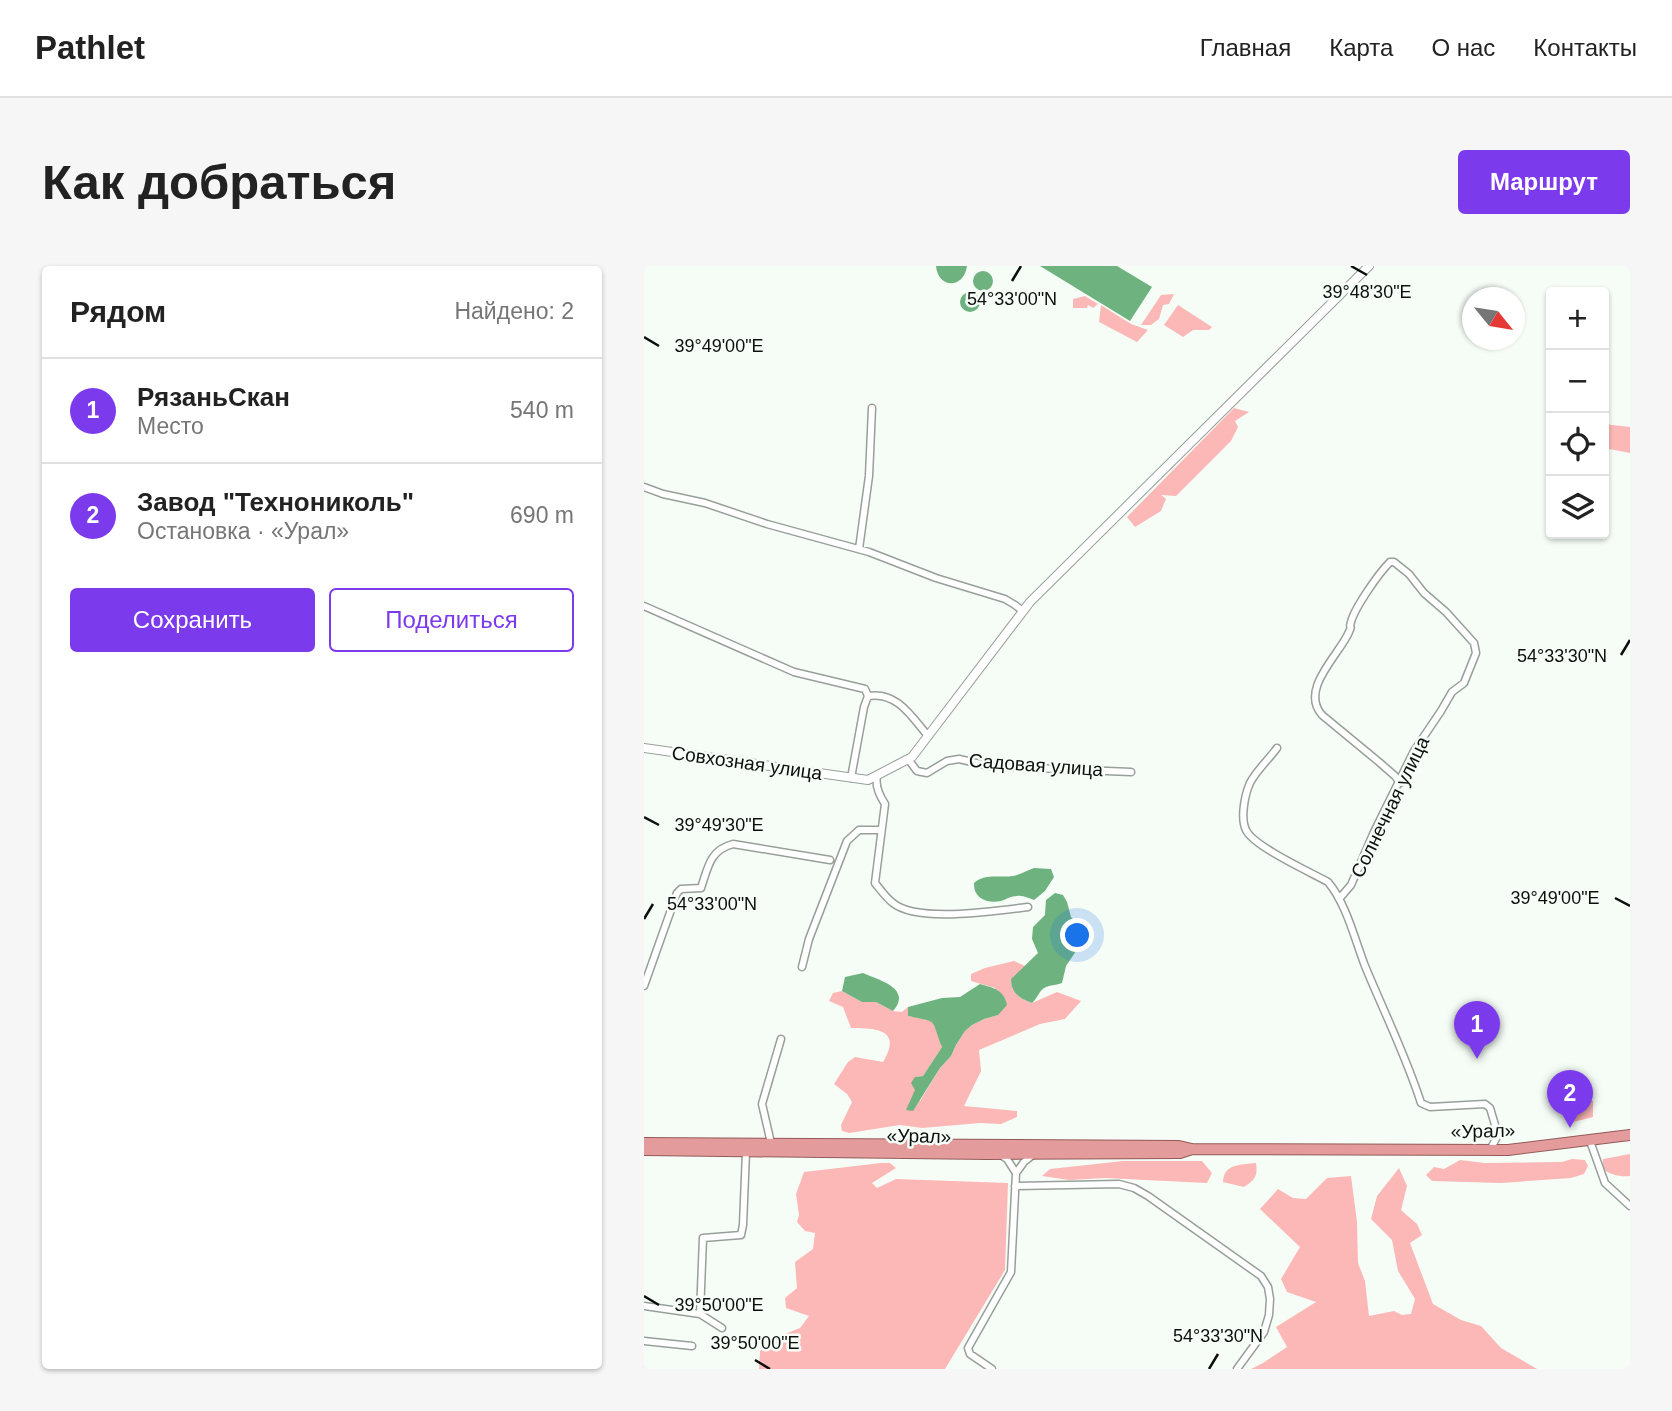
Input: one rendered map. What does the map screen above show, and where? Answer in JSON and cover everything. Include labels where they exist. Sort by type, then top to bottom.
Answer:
[{"type":"highway","name":"«Урал»","points":[[644,1143],[1507,1150],[1630,1135]]},
{"type":"highway","name":"«Урал»","points":[[644,1150],[1034,1154],[1180,1153],[1192,1149]]},
{"type":"street","points":[[1028,907],[966,914],[917,913],[894,905],[874,883],[885,804],[878,794],[877,776],[912,757],[1030,602],[1369,266]]},
{"type":"street","points":[[859,549],[869,476],[872,408]]},
{"type":"street","points":[[644,487],[859,549],[936,578],[1004,599],[1023,611]]},
{"type":"street","name":"Солнечная улица","points":[[1339,899],[1351,885],[1374,832],[1400,783],[1414,751],[1452,692],[1464,683],[1476,653],[1474,643],[1446,612],[1424,593],[1409,574],[1394,562],[1390,562],[1357,608],[1343,644],[1323,670],[1316,690],[1318,710],[1400,783]]},
{"type":"street","points":[[644,606],[794,672],[865,689],[868,696],[851,778]]},
{"type":"street","points":[[868,696],[887,697],[901,704],[928,736]]},
{"type":"street","name":"Совхозная улица","points":[[644,748],[851,778],[869,780],[877,776]]},
{"type":"street","points":[[1277,748],[1250,783],[1242,813],[1246,831],[1265,848],[1328,882],[1339,899],[1413,1076],[1421,1103],[1430,1107],[1485,1104],[1490,1108],[1498,1135],[1490,1150]]},
{"type":"street","name":"Садовая улица","points":[[908,759],[917,771],[927,773],[947,761],[959,759],[989,765],[1131,772]]},
{"type":"street","points":[[802,967],[809,939],[847,841],[859,830],[881,830]]},
{"type":"street","points":[[644,986],[677,894],[681,889],[701,888],[712,857],[723,846],[733,844],[830,860]]},
{"type":"street","points":[[771,1143],[762,1104],[781,1039]]},
{"type":"street","points":[[1590,1141],[1605,1183],[1630,1206]]},
{"type":"street","points":[[700,1314],[703,1238],[741,1235],[746,1152]]},
{"type":"street","points":[[999,1154],[1007,1159],[1016,1173]]},
{"type":"street","points":[[992,1369],[970,1354],[968,1348],[1011,1272],[1016,1173],[1034,1154]]},
{"type":"street","points":[[1015,1186],[1119,1184],[1135,1188],[1261,1276],[1268,1287],[1270,1299],[1264,1332],[1237,1369]]},
{"type":"street","points":[[644,1306],[700,1314],[722,1328]]},
{"type":"street","points":[[644,1341],[692,1346]]},
{"type":"shaded area","points":[[936,266],[967,266],[961,279],[951,283],[941,279]]},
{"type":"shaded area","points":[[1040,266],[1117,266],[1152,287],[1130,321]]},
{"type":"shaded area","points":[[979,271],[987,271],[993,281],[987,291],[979,291],[973,285],[973,277]]},
{"type":"shaded area","points":[[966,292],[974,292],[980,302],[974,312],[966,312],[960,306],[960,298]]},
{"type":"shaded area","points":[[1174,294],[1169,304],[1163,305],[1159,319],[1151,325],[1141,325],[1161,295]]},
{"type":"shaded area","points":[[1085,296],[1098,304],[1093,308],[1088,305],[1087,308],[1073,308],[1073,299]]},
{"type":"shaded area","points":[[1101,305],[1131,324],[1148,330],[1137,342],[1099,322]]},
{"type":"shaded area","points":[[1178,305],[1212,327],[1209,330],[1193,330],[1183,337],[1164,325]]},
{"type":"shaded area","points":[[1234,408],[1249,412],[1235,421],[1238,427],[1231,441],[1176,496],[1161,495],[1166,499],[1161,511],[1135,527],[1127,517]]},
{"type":"shaded area","points":[[1609,425],[1630,427],[1630,453],[1609,449]]},
{"type":"shaded area","points":[[1034,868],[1051,869],[1054,877],[1045,891],[1034,900],[1013,896],[991,902],[978,896],[974,888],[974,883],[983,878],[1013,876]]},
{"type":"shaded area","points":[[1055,893],[1063,895],[1067,902],[1071,917],[1076,922],[1079,943],[1066,966],[1062,983],[1044,988],[1032,1003],[1017,994],[1012,988],[1011,979],[1038,953],[1032,939],[1033,927],[1045,915],[1046,900]]},
{"type":"shaded area","points":[[1014,961],[1025,966],[1011,979],[1014,991],[1023,999],[1032,1003],[1057,992],[1081,1001],[1065,1019],[1040,1024],[979,1050],[981,1071],[964,1106],[1017,1111],[1017,1117],[1001,1124],[922,1128],[900,1125],[849,1133],[842,1131],[841,1125],[852,1102],[847,1094],[834,1084],[848,1062],[855,1057],[883,1062],[890,1043],[888,1037],[878,1030],[851,1028],[843,1007],[829,1001],[833,993],[842,991],[862,1002],[876,1002],[893,1011],[902,1012],[908,1007],[908,1016],[931,1020],[935,1024],[942,1047],[923,1076],[915,1077],[915,1090],[920,1101],[965,1031],[984,1019],[998,1015],[995,988],[971,981],[971,974]]},
{"type":"shaded area","points":[[863,973],[884,982],[896,991],[899,996],[898,1003],[893,1011],[876,1002],[862,1002],[842,991],[845,977]]},
{"type":"shaded area","points":[[980,984],[1001,993],[1007,1005],[998,1015],[984,1019],[965,1031],[913,1111],[906,1110],[915,1090],[911,1083],[915,1077],[923,1076],[942,1047],[932,1023],[908,1016],[908,1007],[942,998],[960,997]]},
{"type":"shaded area","points":[[1585,1099],[1593,1101],[1593,1117],[1573,1122],[1564,1110],[1571,1102],[1583,1102]]},
{"type":"shaded area","points":[[1630,1154],[1630,1176],[1615,1175],[1602,1168],[1603,1159]]},
{"type":"shaded area","points":[[1572,1159],[1585,1160],[1588,1166],[1584,1174],[1571,1178],[1501,1183],[1432,1181],[1426,1175],[1434,1167],[1444,1169],[1460,1160],[1485,1163],[1562,1162]]},
{"type":"shaded area","points":[[1123,1161],[1202,1161],[1212,1173],[1207,1183],[1105,1178],[1069,1180],[1042,1176],[1050,1169]]},
{"type":"shaded area","points":[[890,1163],[896,1168],[872,1183],[877,1188],[896,1179],[1008,1183],[1005,1270],[945,1369],[759,1369],[760,1351],[772,1339],[800,1328],[809,1316],[786,1308],[785,1298],[797,1288],[795,1262],[813,1249],[815,1233],[805,1231],[797,1222],[799,1215],[796,1194],[804,1172]]},
{"type":"shaded area","points":[[1256,1163],[1255,1177],[1244,1187],[1223,1182],[1226,1171],[1230,1168]]},
{"type":"shaded area","points":[[1399,1168],[1407,1186],[1401,1210],[1417,1224],[1422,1235],[1410,1243],[1433,1304],[1461,1320],[1481,1326],[1501,1348],[1537,1369],[1251,1369],[1287,1347],[1276,1327],[1316,1302],[1287,1292],[1281,1279],[1300,1247],[1260,1209],[1278,1189],[1293,1198],[1306,1199],[1327,1178],[1351,1176],[1357,1222],[1358,1263],[1365,1281],[1369,1316],[1394,1311],[1402,1315],[1411,1314],[1415,1299],[1398,1271],[1392,1240],[1371,1219],[1377,1196]]},
{"type":"place","name":"РязаньСкан","points":[[1477,1059]]},
{"type":"place","name":"Завод \"Технониколь\"","points":[[1570,1128]]}]
